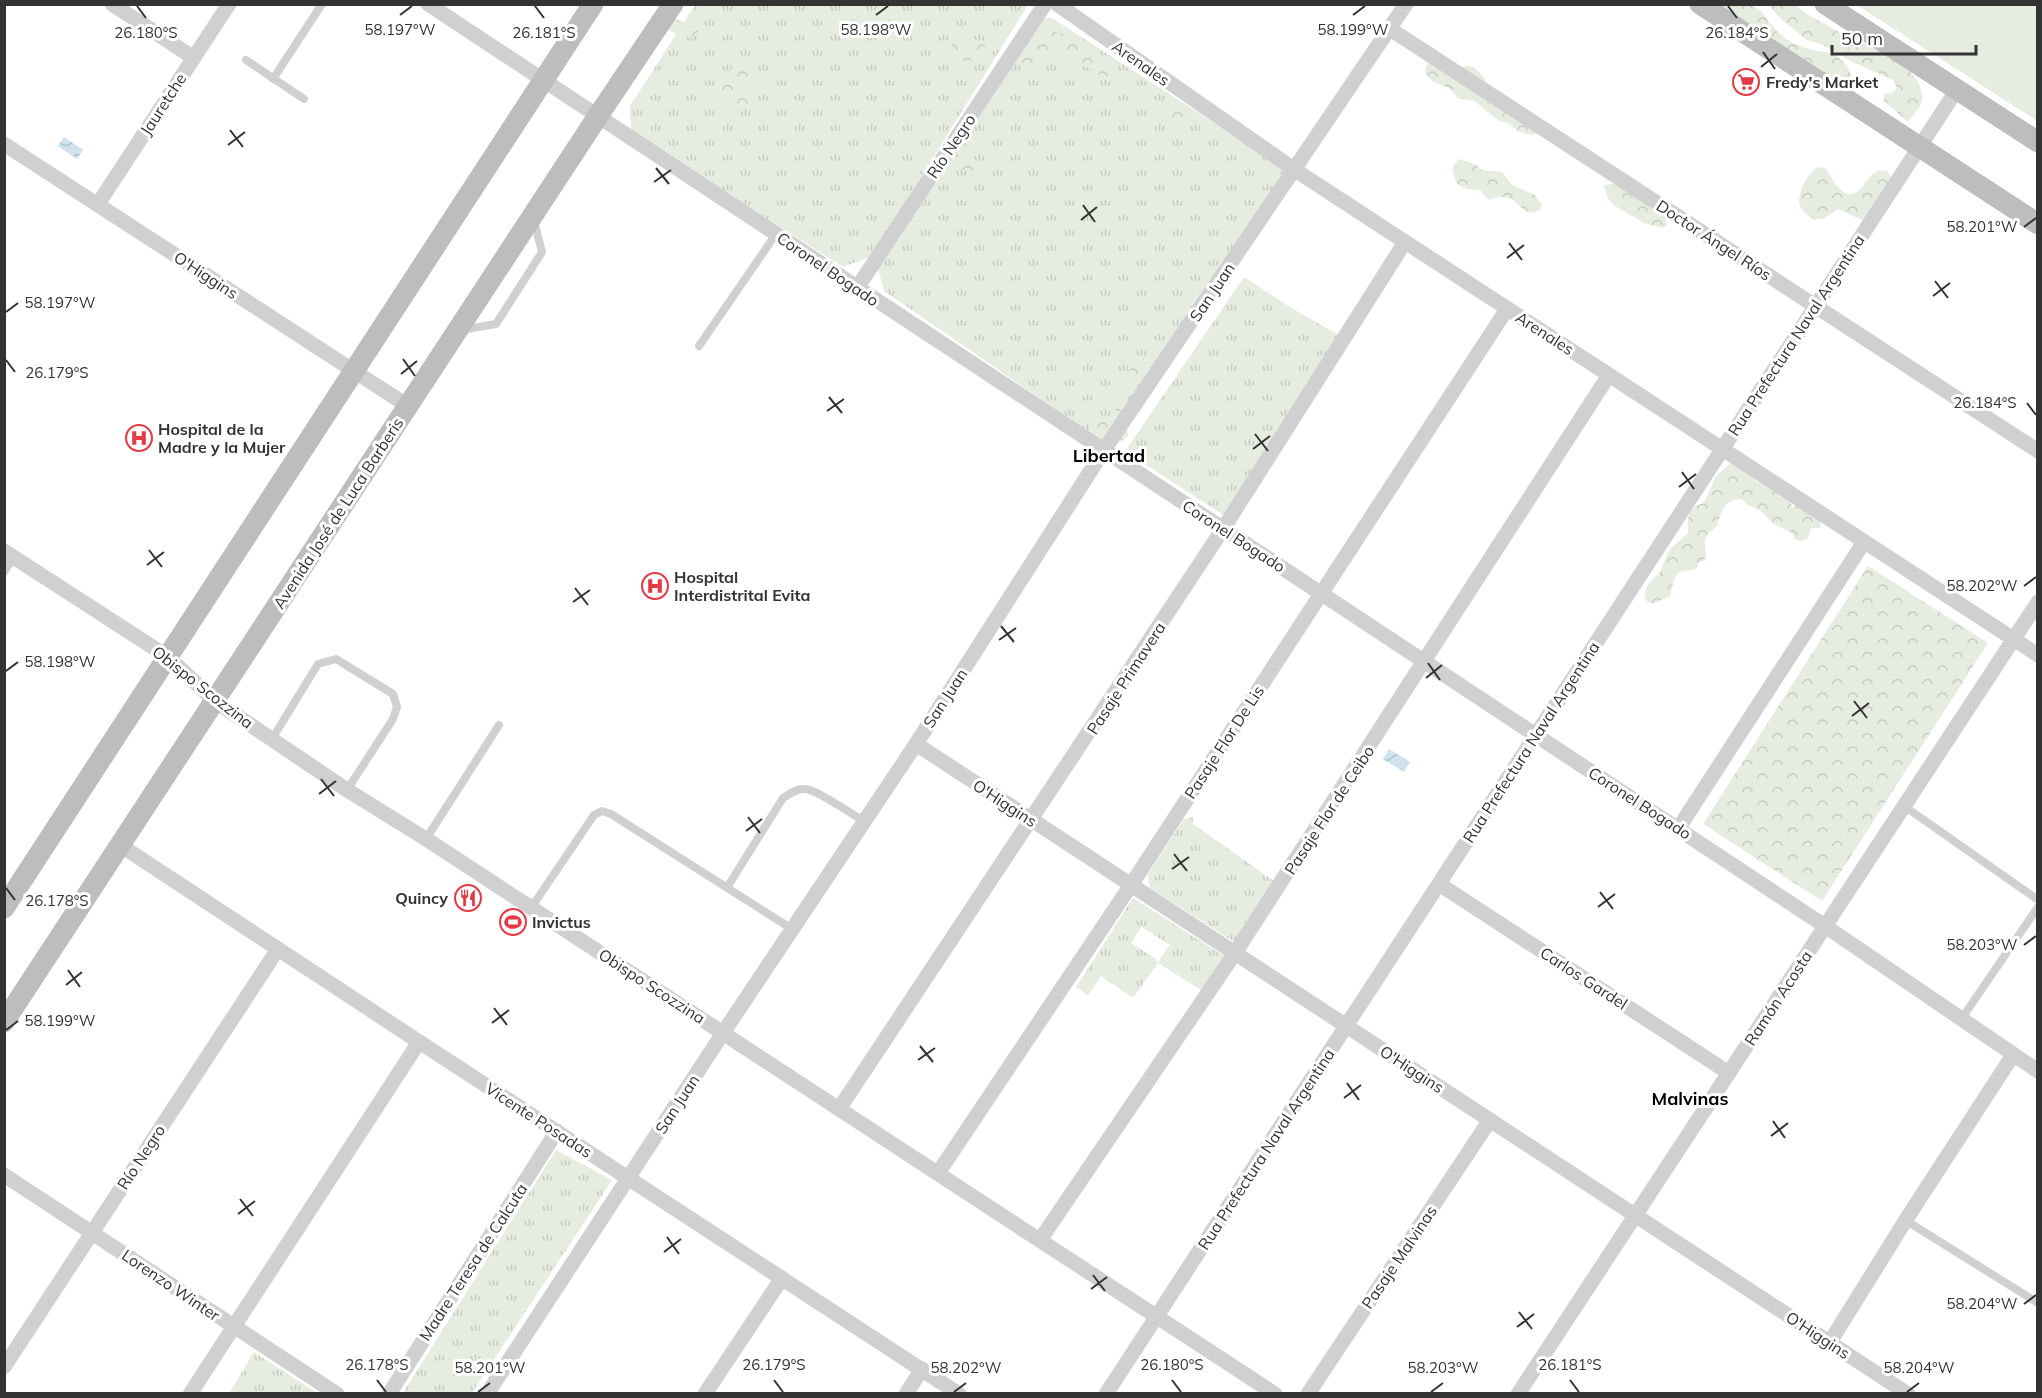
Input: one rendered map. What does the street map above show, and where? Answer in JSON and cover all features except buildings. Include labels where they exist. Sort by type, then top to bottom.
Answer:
[{"type":"main road","points":[[4,908],[593,4]]},
{"type":"main road","name":"Avenida José de Luca Barberis","points":[[4,1022],[673,4]]},
{"type":"main road","points":[[1700,4],[2037,224]]},
{"type":"main road","points":[[1825,4],[2037,142]]},
{"type":"street","points":[[112,4],[194,58]]},
{"type":"street","name":"Jauretche","points":[[98,204],[229,4]]},
{"type":"street","name":"Coronel Bogado","points":[[428,4],[1825,926],[2037,1071]]},
{"type":"street","name":"Río Negro","points":[[857,288],[1045,4]]},
{"type":"street","name":"Arenales","points":[[1057,4],[1295,170],[2037,655]]},
{"type":"street","name":"San Juan","points":[[487,1394],[723,1033],[916,744],[1104,450],[1406,4]]},
{"type":"street","name":"Doctor Ángel Ríos","points":[[1390,29],[2037,452]]},
{"type":"street","name":"Rua Prefectura Naval Argentina","points":[[1106,1394],[1956,90]]},
{"type":"street","name":"O'Higgins","points":[[4,144],[408,406]]},
{"type":"street","name":"Pasaje Primavera","points":[[839,1109],[1223,529],[1405,242]]},
{"type":"street","name":"Pasaje Flor De Lis","points":[[938,1173],[1131,885],[1507,309]]},
{"type":"street","name":"Pasaje Flor de Ceibo","points":[[1040,1240],[1235,953],[1426,662],[1609,375]]},
{"type":"street","points":[[1678,829],[1864,542]]},
{"type":"street","name":"Obispo Scozzina","points":[[9,554],[168,657],[215,701],[347,790],[426,839],[1275,1394]]},
{"type":"street","name":"Ramón Acosta","points":[[1518,1394],[2037,602]]},
{"type":"street","name":"O'Higgins","points":[[916,744],[1908,1394]]},
{"type":"street","name":"Vicente Posadas","points":[[120,846],[959,1394]]},
{"type":"street","name":"Carlos Gardel","points":[[1439,884],[1729,1072]]},
{"type":"street","name":"Río Negro","points":[[4,1367],[278,949]]},
{"type":"street","points":[[190,1394],[418,1042]]},
{"type":"street","points":[[1830,1342],[1905,1220],[2013,1054]]},
{"type":"street","name":"Pasaje Malvinas","points":[[1308,1394],[1490,1120]]},
{"type":"street","name":"Madre Teresa de Calcuta","points":[[389,1394],[557,1131]]},
{"type":"street","name":"Lorenzo Winter","points":[[4,1175],[337,1394]]},
{"type":"street","points":[[705,1394],[782,1278]]},
{"type":"street","points":[[906,1394],[922,1370]]},
{"type":"lane","points":[[273,79],[322,4]]},
{"type":"lane","points":[[246,60],[304,99]]},
{"type":"lane","points":[[457,331],[496,324],[542,252],[533,216]]},
{"type":"lane","points":[[699,346],[776,234]]},
{"type":"lane","points":[[4,572],[9,554]]},
{"type":"lane","points":[[272,739],[318,664],[336,659],[393,694],[397,707],[393,719],[347,790]]},
{"type":"lane","points":[[426,839],[499,725]]},
{"type":"lane","points":[[728,886],[783,798],[794,791],[804,789],[817,793],[864,821]]},
{"type":"lane","points":[[1904,806],[2037,900]]},
{"type":"lane","points":[[531,908],[594,815],[602,811],[611,814],[728,886],[792,929]]},
{"type":"lane","points":[[1962,1018],[2037,907]]},
{"type":"lane","points":[[1905,1220],[2036,1299]]},
{"type":"green space","points":[[1739,3],[1750,5],[1763,14],[1782,36],[1790,41],[1804,48],[1836,56],[1851,74],[1852,85],[1847,95],[1703,5]]},
{"type":"green space","points":[[695,5],[1028,5],[872,256],[843,267],[631,132],[630,106]]},
{"type":"green space","points":[[1768,5],[1795,5],[1845,37],[1888,54],[1905,66],[1918,82],[1922,99],[1908,122],[1884,101],[1884,94],[1892,93],[1897,88],[1893,80],[1850,61],[1822,44],[1807,40],[1782,20]]},
{"type":"green space","points":[[1857,5],[2037,5],[2037,121]]},
{"type":"green space","points":[[1045,18],[1052,18],[1282,167],[1285,175],[1106,444],[884,291],[878,269]]},
{"type":"green space","points":[[675,19],[691,24],[699,33],[693,38],[676,34],[665,28]]},
{"type":"green space","points":[[1045,30],[1077,40],[1100,54],[1115,71],[1116,79],[1109,82],[1077,60],[1049,53],[1042,56],[1039,63],[1034,66],[1027,67],[1020,63],[1030,38]]},
{"type":"green space","points":[[966,38],[985,44],[986,53],[978,59],[969,61],[951,56],[952,44]]},
{"type":"green space","points":[[745,62],[753,68],[757,77],[750,89],[748,106],[731,106],[716,95],[728,72]]},
{"type":"green space","points":[[1427,64],[1475,68],[1486,79],[1484,89],[1535,129],[1536,134],[1519,132],[1510,124],[1498,120],[1474,101],[1458,98],[1449,88],[1433,82],[1425,73]]},
{"type":"green space","points":[[1168,106],[1183,110],[1193,123],[1187,128],[1174,126],[1164,120],[1160,112]]},
{"type":"green space","points":[[954,152],[970,152],[977,163],[977,167],[971,172],[956,168],[947,157]]},
{"type":"green space","points":[[1460,159],[1482,170],[1502,172],[1512,185],[1535,195],[1542,205],[1541,209],[1534,212],[1525,211],[1509,198],[1499,197],[1488,200],[1480,190],[1467,189],[1457,184],[1453,167]]},
{"type":"green space","points":[[1818,167],[1825,168],[1837,186],[1851,194],[1861,188],[1877,171],[1887,171],[1891,178],[1864,221],[1838,209],[1825,218],[1814,220],[1803,210],[1799,201],[1804,184]]},
{"type":"green space","points":[[1617,184],[1665,215],[1667,225],[1663,228],[1644,223],[1615,206],[1609,200],[1603,185]]},
{"type":"green space","points":[[1244,277],[1340,336],[1223,515],[1131,455],[1128,447]]},
{"type":"green space","points":[[1143,359],[1149,362],[1155,371],[1146,385],[1132,383],[1128,377],[1129,370]]},
{"type":"green space","points":[[1115,392],[1124,392],[1139,398],[1142,409],[1136,415],[1119,413],[1108,403]]},
{"type":"green space","points":[[1098,415],[1118,420],[1127,428],[1128,436],[1114,443],[1099,439],[1089,433],[1091,420]]},
{"type":"green space","points":[[1731,463],[1754,476],[1756,482],[1764,483],[1779,493],[1778,497],[1782,496],[1791,503],[1792,508],[1796,505],[1821,519],[1820,528],[1811,528],[1808,538],[1801,541],[1795,539],[1792,533],[1773,524],[1757,508],[1747,505],[1742,499],[1731,501],[1724,507],[1717,526],[1706,537],[1705,560],[1698,563],[1696,568],[1677,574],[1670,596],[1656,603],[1650,603],[1644,598],[1648,584],[1660,572],[1669,550],[1688,533],[1688,518],[1692,510],[1704,503],[1716,476]]},
{"type":"green space","points":[[1868,566],[1988,643],[1822,901],[1703,824]]},
{"type":"green space","points":[[1193,817],[1193,824],[1278,884],[1239,945],[1150,888],[1148,874],[1184,819]]},
{"type":"green space","points":[[1133,898],[1226,957],[1204,992],[1158,963],[1133,998],[1101,976],[1088,995],[1076,987]],"holes":[[[1141,927],[1170,945],[1158,962],[1131,943]]]},
{"type":"green space","points":[[556,1150],[612,1180],[472,1393],[403,1393]]},
{"type":"green space","points":[[254,1352],[317,1393],[229,1393]]},
{"type":"water","points":[[64,137],[83,150],[77,159],[58,146]]},
{"type":"water","points":[[1389,749],[1410,762],[1404,772],[1383,759]]},
{"type":"place","name":"Fredy's Market","points":[[1746,82]]},
{"type":"place","name":"Hospital de la Madre y la Mujer","points":[[139,438]]},
{"type":"place","name":"Hospital Interdistrital Evita","points":[[655,586]]},
{"type":"place","name":"Quincy","points":[[468,898]]},
{"type":"place","name":"Invictus","points":[[513,922]]},
{"type":"district","name":"Libertad","points":[[1109,455]]},
{"type":"district","name":"Malvinas","points":[[1690,1098]]}]
